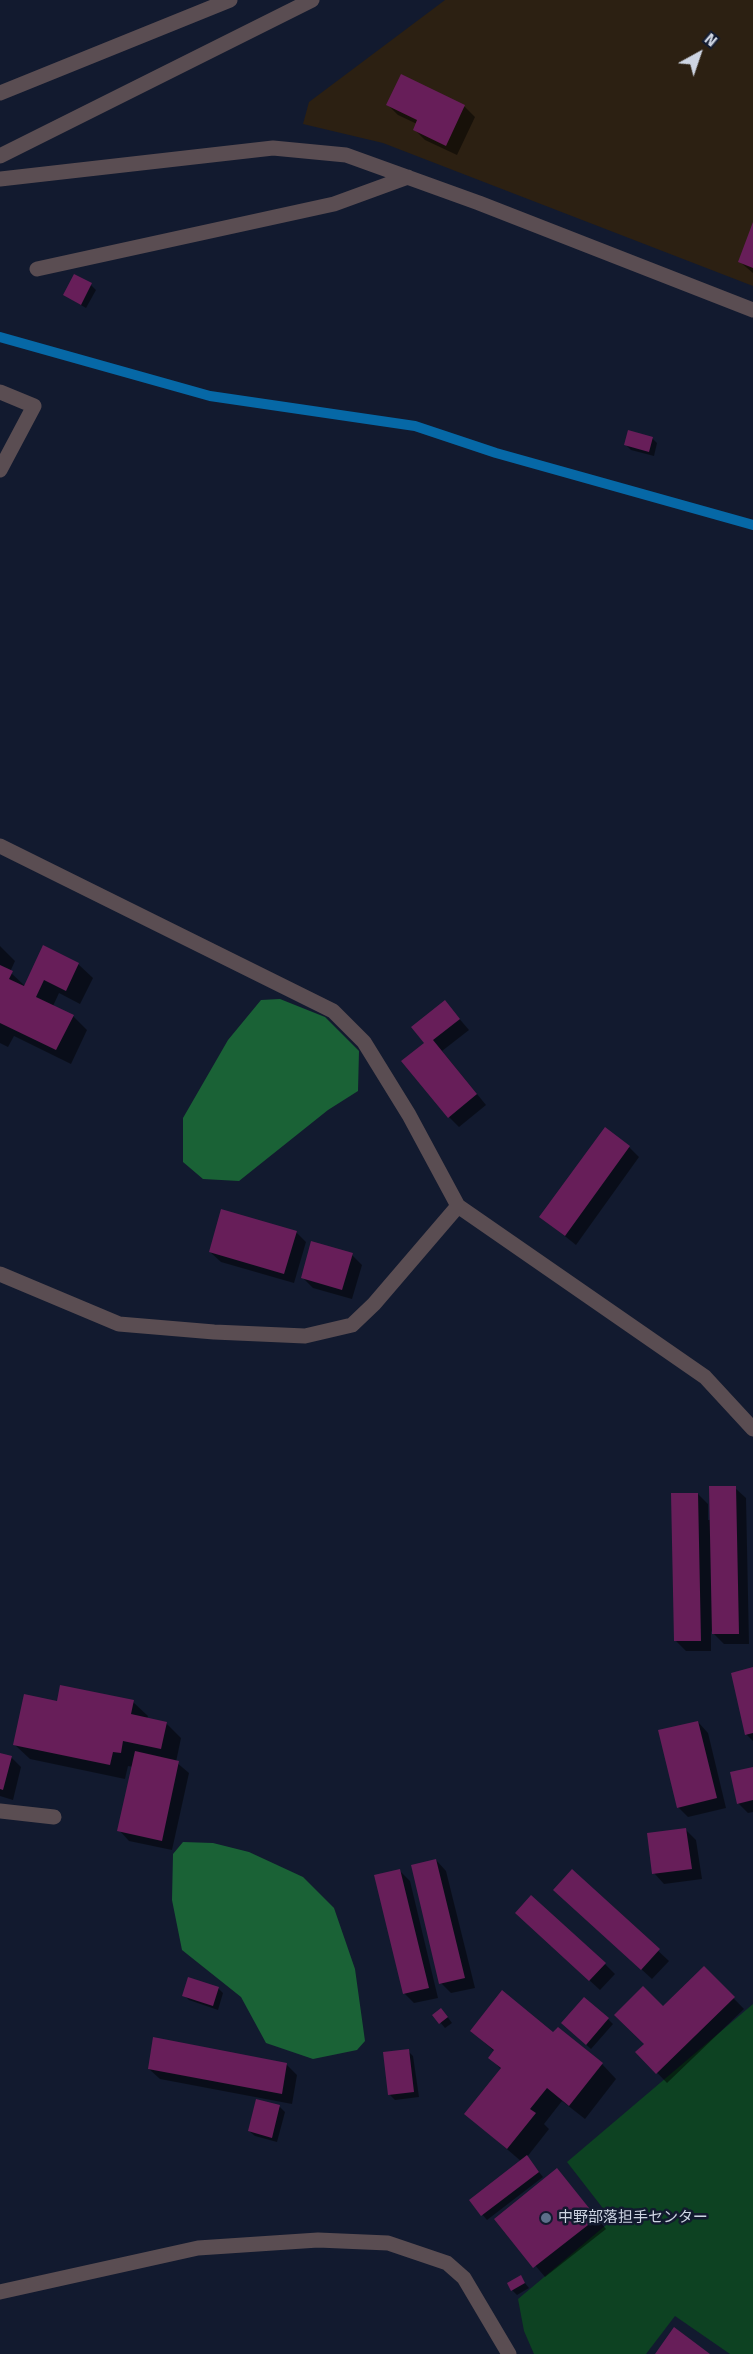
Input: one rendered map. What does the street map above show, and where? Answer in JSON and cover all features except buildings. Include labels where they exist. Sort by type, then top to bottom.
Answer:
[{"type":"street","points":[[0,93],[230,0]]},
{"type":"street","points":[[0,156],[312,0]]},
{"type":"street","points":[[0,179],[273,148],[346,155],[753,310]]},
{"type":"street","points":[[37,269],[334,204],[408,177]]},
{"type":"street","points":[[0,392],[34,406],[0,470]]},
{"type":"street","points":[[0,846],[333,1011],[364,1042],[409,1115],[458,1206],[705,1377],[753,1429]]},
{"type":"street","points":[[0,1274],[119,1324],[214,1332],[305,1336],[352,1325],[374,1304],[458,1206]]},
{"type":"street","points":[[0,1811],[54,1817]]},
{"type":"street","points":[[0,2292],[198,2248],[318,2240],[388,2243],[447,2263],[464,2278],[509,2354]]},
{"type":"shaded area","points":[[445,0],[753,0],[753,286],[383,143],[303,124],[309,102]]},
{"type":"green space","points":[[280,999],[325,1017],[359,1051],[358,1091],[328,1110],[239,1181],[203,1179],[183,1162],[183,1118],[228,1040],[261,1000]]},
{"type":"green space","points":[[183,1842],[213,1843],[249,1852],[303,1877],[334,1908],[355,1969],[365,2041],[357,2050],[313,2059],[266,2043],[241,1997],[182,1950],[172,1900],[173,1854]]},
{"type":"green space","points":[[753,2004],[753,2354],[730,2354],[675,2316],[646,2354],[534,2354],[524,2331],[518,2299],[612,2220],[567,2162]]},
{"type":"waterway","points":[[0,337],[210,396],[415,426],[496,453],[753,525]]},
{"type":"place","name":"中野部落担手センター","points":[[546,2218]]}]
